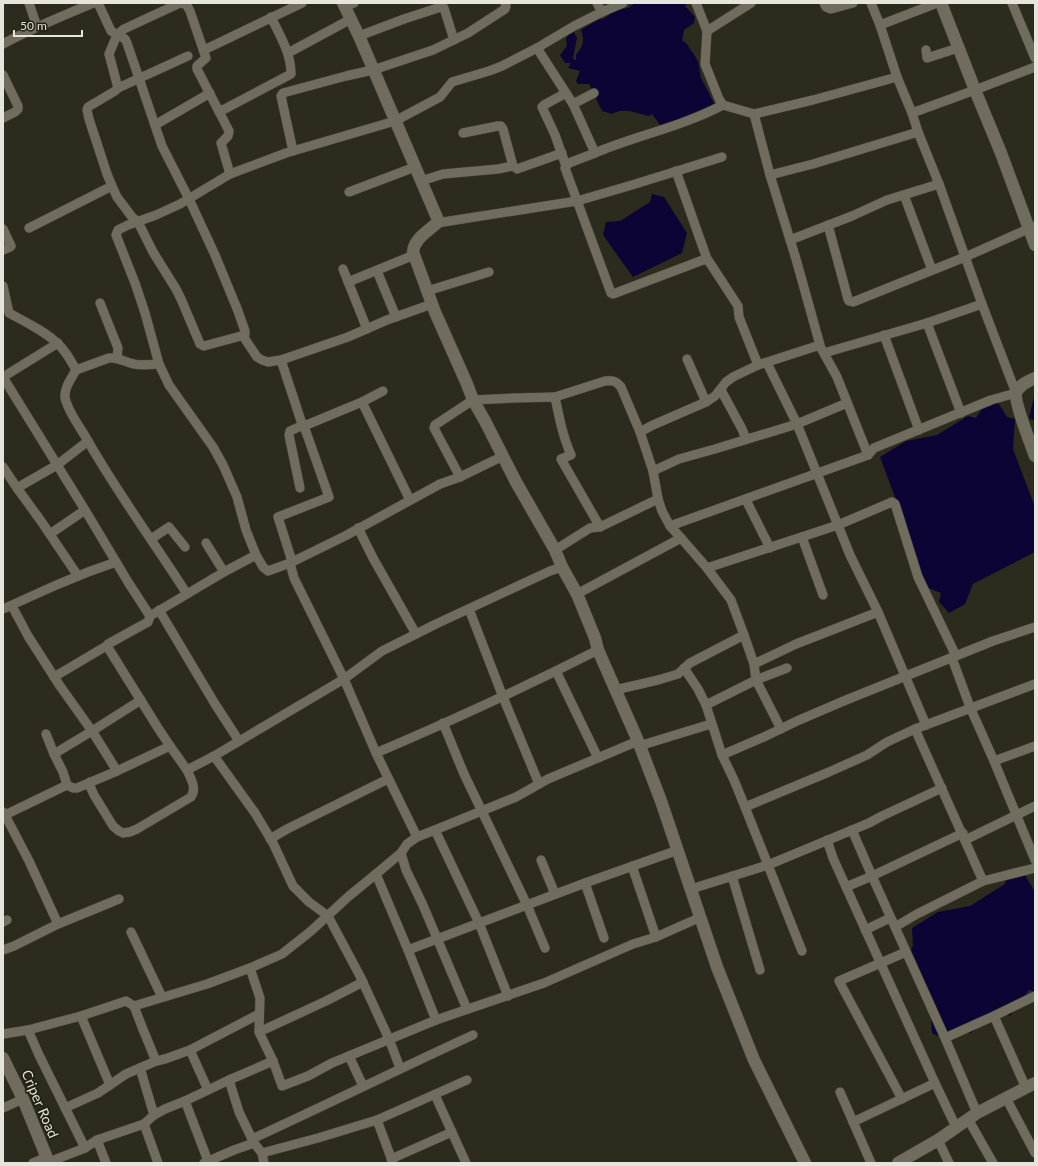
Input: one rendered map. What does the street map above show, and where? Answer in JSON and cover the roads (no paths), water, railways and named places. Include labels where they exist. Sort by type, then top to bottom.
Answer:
[{"type":"street","points":[[29,3],[37,27]]},
{"type":"street","points":[[3,44],[74,7],[93,3]]},
{"type":"street","points":[[98,3],[110,31],[125,39],[127,43],[162,146],[189,199],[238,311],[245,331],[243,336]]},
{"type":"street","points":[[118,88],[109,55],[117,35],[124,28],[180,3],[184,3],[187,6],[206,58],[197,66],[197,69],[229,133],[221,143],[230,174]]},
{"type":"street","points":[[204,50],[302,3]]},
{"type":"street","points":[[293,151],[281,96],[282,94],[338,78],[374,70],[422,54],[468,33],[505,9],[505,3]]},
{"type":"street","points":[[597,3],[602,12]]},
{"type":"street","points":[[503,456],[460,477],[440,484],[290,563],[268,571],[263,567],[256,555],[246,530],[237,497],[223,465],[213,447],[169,385],[159,364],[145,313],[116,234],[118,230],[128,225],[180,204],[230,174],[293,151],[395,121],[440,97],[452,82],[502,66],[537,48],[574,26],[622,3]]},
{"type":"street","points":[[696,3],[708,31],[705,64],[719,99],[723,105]]},
{"type":"street","points":[[708,31],[751,3]]},
{"type":"street","points":[[824,3],[826,7],[831,9],[853,3]]},
{"type":"street","points":[[871,3],[897,77],[940,184],[982,304],[1016,393],[1018,408],[1035,456]]},
{"type":"street","points":[[880,25],[937,3]]},
{"type":"street","points":[[941,3],[975,90],[1032,227],[1035,245]]},
{"type":"street","points":[[1012,3],[1035,58]]},
{"type":"street","points":[[348,4],[351,19],[438,219],[437,223]]},
{"type":"street","points":[[359,36],[441,7],[444,8],[454,40]]},
{"type":"street","points":[[219,112],[291,74],[291,60],[271,17]]},
{"type":"street","points":[[288,53],[351,19]]},
{"type":"street","points":[[537,48],[573,104],[595,153]]},
{"type":"street","points":[[926,50],[926,58],[958,48]]},
{"type":"street","points":[[188,56],[118,88],[88,107],[87,110],[107,174],[117,197],[132,217],[138,222],[179,294],[200,344],[204,346],[243,336]]},
{"type":"street","points":[[912,113],[1035,67]]},
{"type":"street","points":[[3,75],[18,106],[18,109],[3,118]]},
{"type":"street","points":[[566,166],[569,163],[595,153],[682,123],[723,105],[754,114],[813,100],[897,77]]},
{"type":"street","points":[[154,125],[210,93]]},
{"type":"street","points":[[566,93],[542,107],[562,153],[577,201],[611,293],[612,294],[703,260],[707,260]]},
{"type":"street","points":[[573,104],[594,93]]},
{"type":"street","points":[[754,114],[770,176],[822,349],[837,377],[868,455]]},
{"type":"street","points":[[421,181],[447,174],[513,166],[501,126],[463,133]]},
{"type":"street","points":[[770,176],[918,132]]},
{"type":"street","points":[[517,169],[562,153]]},
{"type":"street","points":[[722,157],[577,201],[437,223],[416,241],[414,256],[432,304],[473,400],[555,550],[562,567],[577,594],[595,638],[598,650],[661,801],[717,966],[754,1060],[805,1163]]},
{"type":"street","points":[[349,192],[415,167]]},
{"type":"street","points":[[676,171],[707,260],[738,306],[739,317],[762,364],[797,424],[850,555],[878,612],[926,725]]},
{"type":"street","points":[[790,240],[852,216],[887,200],[940,184]]},
{"type":"street","points":[[29,228],[112,186]]},
{"type":"street","points":[[904,195],[932,270]]},
{"type":"street","points":[[828,225],[848,298],[851,302],[965,257],[1032,227]]},
{"type":"street","points":[[3,229],[11,246],[10,248],[3,250]]},
{"type":"street","points":[[348,282],[414,256]]},
{"type":"street","points":[[343,269],[367,329]]},
{"type":"street","points":[[377,271],[396,317]]},
{"type":"street","points":[[427,291],[489,272]]},
{"type":"street","points":[[3,286],[6,313],[36,328],[58,343],[76,370]]},
{"type":"street","points":[[100,303],[119,350],[117,358]]},
{"type":"street","points":[[243,336],[257,357],[268,362],[281,360],[326,345],[432,304]]},
{"type":"street","points":[[640,432],[706,402],[721,390],[729,379],[762,364],[884,335],[982,304]]},
{"type":"street","points":[[927,322],[961,413]]},
{"type":"street","points":[[884,335],[918,430]]},
{"type":"street","points":[[58,343],[3,377],[150,616]]},
{"type":"street","points":[[159,364],[138,365],[117,358],[109,358],[76,370],[68,385],[65,398],[68,407],[96,455],[187,594]]},
{"type":"street","points":[[687,359],[706,402]]},
{"type":"street","points":[[281,360],[329,496],[278,517],[291,558],[290,563],[294,578],[344,679],[388,779],[417,837]]},
{"type":"street","points":[[670,526],[868,455],[874,448],[991,400],[1016,393],[1026,382],[1035,378]]},
{"type":"street","points":[[460,477],[434,427],[473,400],[555,397],[605,381],[612,380],[617,382],[621,387],[640,432],[653,471],[658,499],[662,511],[670,526],[707,568],[731,600],[754,664],[756,680],[781,729]]},
{"type":"street","points":[[721,390],[742,428],[746,439]]},
{"type":"street","points":[[300,488],[289,435],[290,431],[362,402],[383,391]]},
{"type":"street","points":[[555,397],[559,420],[571,455],[561,459],[600,527]]},
{"type":"street","points":[[362,402],[410,500]]},
{"type":"street","points":[[653,471],[679,459],[797,424],[848,403]]},
{"type":"street","points":[[17,488],[57,465],[88,441]]},
{"type":"street","points":[[3,467],[78,576]]},
{"type":"street","points":[[555,550],[590,528],[600,527],[658,499]]},
{"type":"street","points":[[746,500],[770,548]]},
{"type":"street","points":[[707,568],[838,525],[892,502],[894,503],[918,577],[954,657],[970,708],[994,761],[1035,860]]},
{"type":"street","points":[[50,534],[85,510]]},
{"type":"street","points":[[151,538],[169,527],[185,547]]},
{"type":"street","points":[[358,528],[373,558],[416,634]]},
{"type":"street","points":[[802,537],[823,595]]},
{"type":"street","points":[[577,594],[682,538]]},
{"type":"street","points":[[206,543],[224,572]]},
{"type":"street","points":[[54,677],[148,622],[150,616],[159,610],[256,555]]},
{"type":"street","points":[[116,562],[78,576],[7,607],[92,731],[117,771]]},
{"type":"street","points":[[187,770],[214,756],[344,679],[382,652],[416,634],[550,571],[562,567]]},
{"type":"street","points":[[469,609],[539,784]]},
{"type":"street","points":[[159,610],[239,741]]},
{"type":"street","points":[[754,664],[796,644],[878,612]]},
{"type":"street","points":[[722,755],[846,700],[905,676],[993,641],[1035,628]]},
{"type":"street","points":[[615,690],[674,676],[682,672],[684,668],[695,660],[744,635]]},
{"type":"street","points":[[90,782],[94,795],[113,826],[119,831],[127,833],[137,829],[192,797],[194,793],[194,788],[187,770],[140,700],[107,646],[108,645]]},
{"type":"street","points":[[376,753],[503,696],[598,650]]},
{"type":"street","points":[[684,668],[706,705],[722,755],[734,780],[802,951]]},
{"type":"street","points":[[706,705],[756,680],[787,668]]},
{"type":"street","points":[[556,670],[598,758]]},
{"type":"street","points":[[745,807],[867,755],[887,742],[915,729],[1035,684]]},
{"type":"street","points":[[54,754],[140,700]]},
{"type":"street","points":[[443,723],[464,774],[528,905],[545,948]]},
{"type":"street","points":[[134,1006],[207,984],[282,954],[311,931],[349,896],[401,853],[407,844],[417,837],[516,797],[539,784],[598,758],[638,743],[711,724]]},
{"type":"street","points":[[915,729],[983,881]]},
{"type":"street","points":[[46,734],[63,772],[67,785],[75,789],[170,746]]},
{"type":"street","points":[[994,761],[1035,746]]},
{"type":"street","points":[[214,756],[255,813],[270,839],[293,886],[309,902],[328,916],[363,982],[389,1039],[400,1068]]},
{"type":"street","points":[[270,839],[287,829],[388,779]]},
{"type":"street","points":[[58,924],[29,861],[4,813],[67,785]]},
{"type":"street","points":[[691,889],[768,865],[870,823],[942,788]]},
{"type":"street","points":[[846,887],[1035,806]]},
{"type":"street","points":[[435,830],[479,923],[508,996]]},
{"type":"street","points":[[852,830],[890,918],[945,1038],[972,1116],[993,1163]]},
{"type":"street","points":[[827,840],[833,858],[865,930],[934,1083],[956,1127]]},
{"type":"street","points":[[408,950],[555,894],[678,850]]},
{"type":"street","points":[[401,853],[406,870],[468,1009]]},
{"type":"street","points":[[540,860],[555,894]]},
{"type":"street","points":[[632,866],[656,937]]},
{"type":"street","points":[[895,927],[917,914],[983,881],[1035,868]]},
{"type":"street","points":[[376,874],[436,1020]]},
{"type":"street","points":[[732,876],[760,970]]},
{"type":"street","points":[[586,883],[604,938]]},
{"type":"street","points":[[3,950],[58,924],[119,899]]},
{"type":"street","points":[[250,968],[260,998],[259,1032],[273,1061],[282,1086],[436,1020],[544,983],[633,944],[656,937],[701,917]]},
{"type":"street","points":[[865,930],[890,918]]},
{"type":"street","points":[[132,932],[162,997]]},
{"type":"street","points":[[902,1099],[839,981],[906,952]]},
{"type":"street","points":[[259,1032],[326,1002],[363,982]]},
{"type":"street","points":[[945,1038],[1035,996]]},
{"type":"street","points":[[3,1034],[28,1030],[81,1016],[126,1001],[134,1006],[156,1061]]},
{"type":"street","points":[[65,1108],[98,1093],[126,1074],[156,1061],[190,1050],[259,1014]]},
{"type":"street","points":[[81,1016],[110,1086]]},
{"type":"street","points":[[901,1162],[938,1140],[972,1116],[1030,1086],[994,1016]]},
{"type":"street","points":[[28,1030],[39,1056],[85,1148]]},
{"type":"street","points":[[185,1101],[206,1162],[253,1141],[400,1068],[473,1035]]},
{"type":"street","points":[[190,1050],[208,1090]]},
{"type":"street","points":[[349,1056],[363,1086]]},
{"type":"street","name":"Criper Road","points":[[3,1058],[23,1099],[48,1161]]},
{"type":"street","points":[[33,1163],[48,1161],[85,1148],[97,1140],[144,1124],[154,1115],[165,1109],[273,1061]]},
{"type":"street","points":[[140,1068],[154,1115]]},
{"type":"street","points":[[228,1080],[239,1112],[253,1141],[262,1153],[264,1163]]},
{"type":"street","points":[[262,1153],[377,1120],[468,1080]]},
{"type":"street","points":[[853,1122],[934,1083]]},
{"type":"street","points":[[840,1092],[871,1163]]},
{"type":"street","points":[[435,1095],[466,1163]]},
{"type":"street","points":[[1006,1098],[1035,1153]]},
{"type":"street","points":[[3,1108],[23,1099]]},
{"type":"street","points":[[377,1120],[392,1161],[452,1132]]},
{"type":"street","points":[[144,1124],[158,1163]]},
{"type":"street","points":[[97,1140],[106,1163]]},
{"type":"street","points":[[938,1140],[949,1163]]}]
